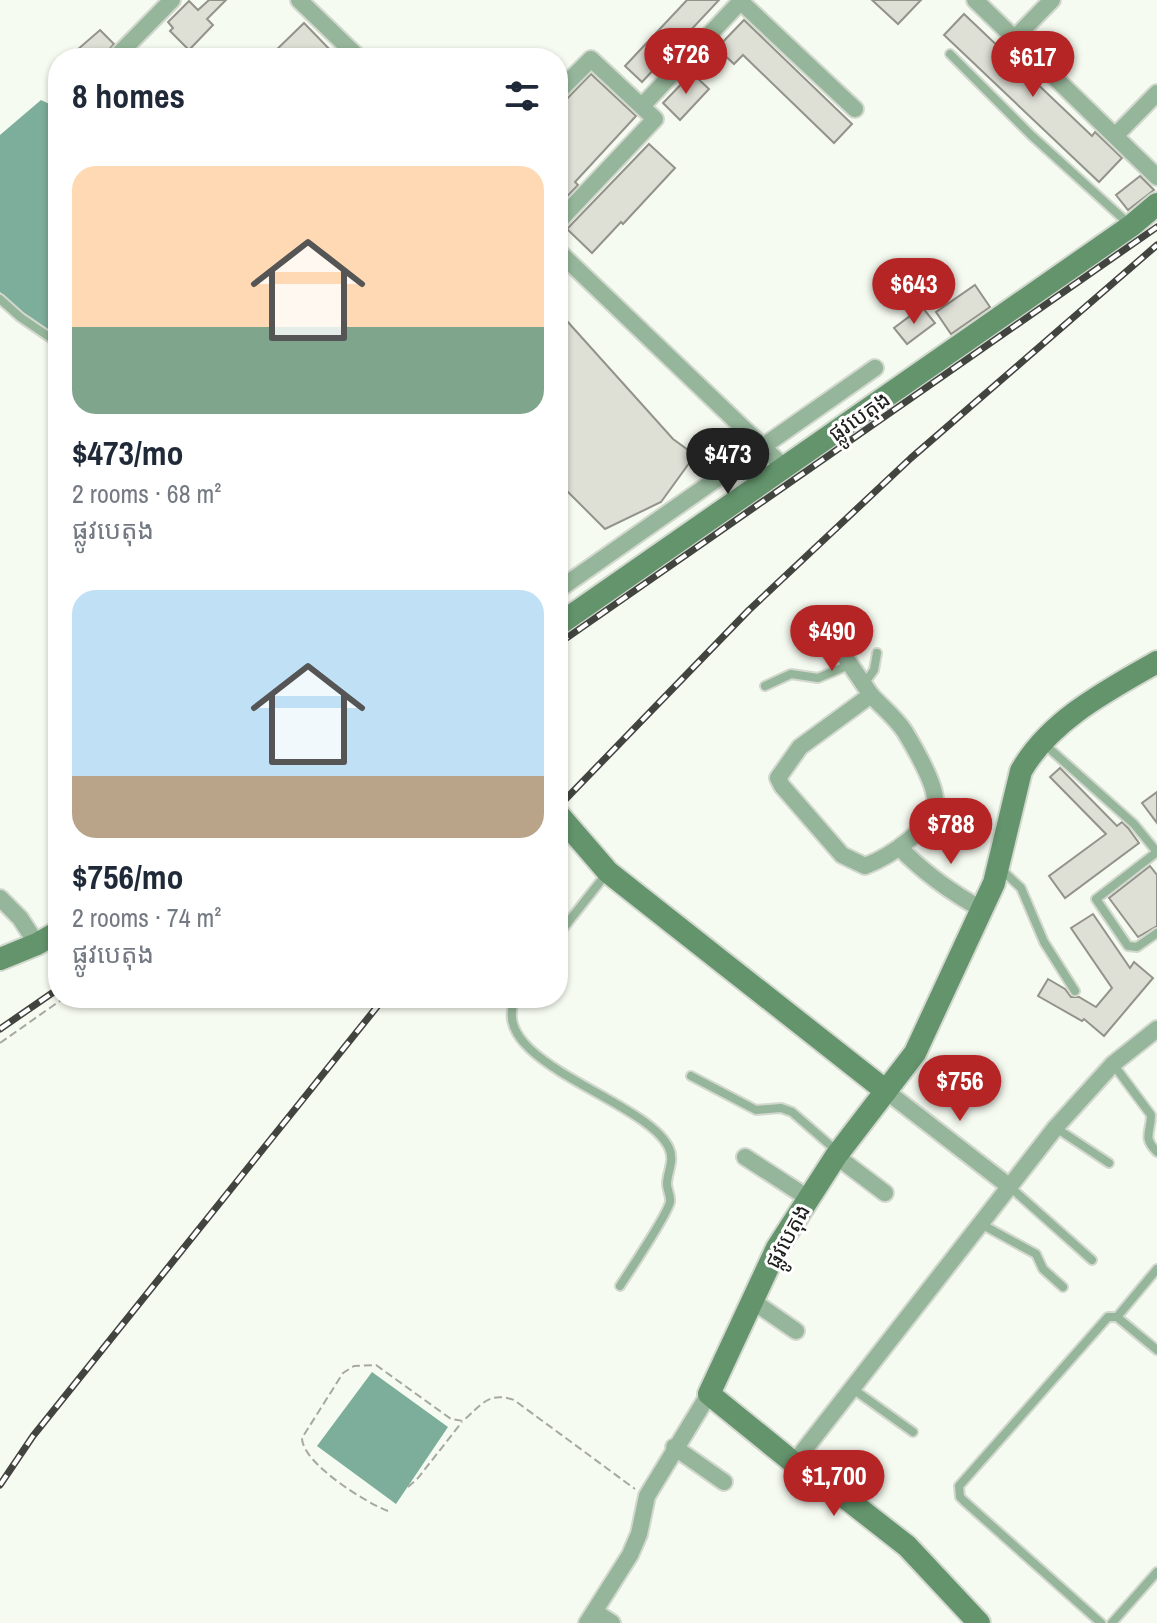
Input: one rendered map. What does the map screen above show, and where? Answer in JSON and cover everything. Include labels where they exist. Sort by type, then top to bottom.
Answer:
[{"type":"street","points":[[125,48],[172,0]]},
{"type":"street","points":[[299,0],[349,48]]},
{"type":"street","points":[[975,0],[1157,177]]},
{"type":"street","points":[[1014,39],[1052,0]]},
{"type":"street","points":[[642,106],[741,1],[855,109]]},
{"type":"street","points":[[568,82],[591,59],[655,119],[568,212]]},
{"type":"street","points":[[1115,136],[1157,93]]},
{"type":"street","name":"ផ្លូវបេតុង","points":[[568,618],[1131,226],[1157,204]]},
{"type":"street","points":[[568,261],[785,468]]},
{"type":"street","points":[[568,583],[875,368]]},
{"type":"street","points":[[826,629],[867,690],[904,730],[933,786],[935,797],[928,820],[900,848],[865,866],[842,855],[778,778],[800,747],[867,690]]},
{"type":"street","name":"ផ្លូវបេតុង","points":[[709,1394],[777,1248],[837,1154],[915,1053],[983,910],[999,867],[1021,771],[1030,756],[1042,742],[1102,694],[1157,662]]},
{"type":"street","points":[[568,826],[608,872],[1010,1187]]},
{"type":"street","points":[[900,848],[948,889],[983,910]]},
{"type":"street","points":[[0,898],[48,943],[0,959]]},
{"type":"street","points":[[794,1463],[1056,1127],[1113,1064],[1157,1029]]},
{"type":"street","points":[[837,1154],[885,1193]]},
{"type":"street","points":[[745,1157],[808,1198]]},
{"type":"street","points":[[754,1302],[796,1331]]},
{"type":"street","points":[[612,1623],[591,1617],[630,1555],[639,1534],[647,1496],[709,1394],[794,1463],[829,1485],[907,1546],[979,1623]]},
{"type":"street","points":[[674,1447],[724,1482]]},
{"type":"lane","points":[[950,54],[1031,135],[1131,226]]},
{"type":"lane","points":[[0,299],[48,336]]},
{"type":"lane","points":[[867,690],[877,653]]},
{"type":"lane","points":[[765,686],[791,674],[818,678],[850,664]]},
{"type":"lane","points":[[1042,742],[1134,824],[1157,852],[1096,899],[1128,946],[1137,947],[1157,933]]},
{"type":"lane","points":[[999,867],[1021,888],[1044,942],[1075,991]]},
{"type":"lane","points":[[568,922],[608,872]]},
{"type":"lane","points":[[512,1008],[512,1030],[534,1054],[654,1128],[669,1149],[672,1163],[667,1184],[670,1204],[620,1286]]},
{"type":"lane","points":[[1113,1064],[1154,1113],[1147,1137],[1157,1152]]},
{"type":"lane","points":[[691,1076],[756,1110],[781,1108],[792,1112],[837,1154]]},
{"type":"lane","points":[[1056,1127],[1109,1163]]},
{"type":"lane","points":[[1010,1187],[1092,1260]]},
{"type":"lane","points":[[981,1224],[1036,1254],[1043,1269],[1063,1287]]},
{"type":"lane","points":[[1117,1317],[1157,1269]]},
{"type":"lane","points":[[1101,1623],[964,1501],[960,1497],[959,1486],[1108,1317],[1117,1317],[1157,1350]]},
{"type":"lane","points":[[852,1388],[913,1432]]},
{"type":"lane","points":[[1112,1623],[1157,1572]]},
{"type":"path","points":[[0,1043],[50,1008]]},
{"type":"path","points":[[388,1511],[373,1506],[312,1461],[302,1446],[302,1438],[343,1373],[354,1366],[376,1365],[451,1419],[463,1421]]},
{"type":"path","points":[[408,1487],[463,1421],[490,1398],[501,1395],[514,1400],[628,1486],[647,1496]]},
{"type":"shaded area","points":[[41,100],[48,103],[48,329],[19,310],[0,292],[0,135]]},
{"type":"shaded area","points":[[372,1372],[448,1427],[396,1504],[317,1446]]},
{"type":"building","points":[[209,0],[226,0],[207,19],[213,25],[191,48],[187,48],[170,31],[173,28],[168,22],[189,1],[198,10]]},
{"type":"building","points":[[687,0],[719,0],[642,82],[625,66]]},
{"type":"building","points":[[872,0],[921,0],[898,24]]},
{"type":"building","points":[[964,14],[1092,136],[1095,132],[1122,158],[1099,182],[944,35]]},
{"type":"building","points":[[744,20],[852,124],[834,143],[743,55],[734,64],[717,48]]},
{"type":"building","points":[[304,23],[328,48],[278,48]]},
{"type":"building","points":[[100,30],[114,44],[111,48],[79,48]]},
{"type":"building","points":[[692,73],[709,89],[680,120],[663,103]]},
{"type":"building","points":[[591,74],[636,116],[575,182],[578,185],[568,196],[568,98]]},
{"type":"building","points":[[649,144],[675,168],[592,253],[568,228]]},
{"type":"building","points":[[1140,176],[1154,190],[1128,210],[1116,195]]},
{"type":"building","points":[[975,285],[990,307],[951,334],[936,312]]},
{"type":"building","points":[[922,307],[935,323],[907,344],[894,328]]},
{"type":"building","points":[[568,322],[673,439],[695,455],[661,502],[605,529],[568,492]]},
{"type":"building","points":[[1060,768],[1117,826],[1122,822],[1139,843],[1065,898],[1049,876],[1106,834],[1050,777]]},
{"type":"building","points":[[1157,792],[1157,823],[1142,803]]},
{"type":"building","points":[[1150,866],[1157,875],[1157,926],[1138,937],[1109,898]]},
{"type":"building","points":[[1093,914],[1130,968],[1134,962],[1153,978],[1104,1036],[1084,1019],[1082,1021],[1038,996],[1048,979],[1065,989],[1071,997],[1079,997],[1096,1007],[1112,988],[1071,928]]},
{"type":"railway","points":[[568,637],[1157,227]]},
{"type":"railway","points":[[568,797],[749,610],[911,458],[1157,245]]},
{"type":"railway","points":[[0,1029],[48,996]]},
{"type":"railway","points":[[0,1485],[33,1436],[376,1008]]}]
